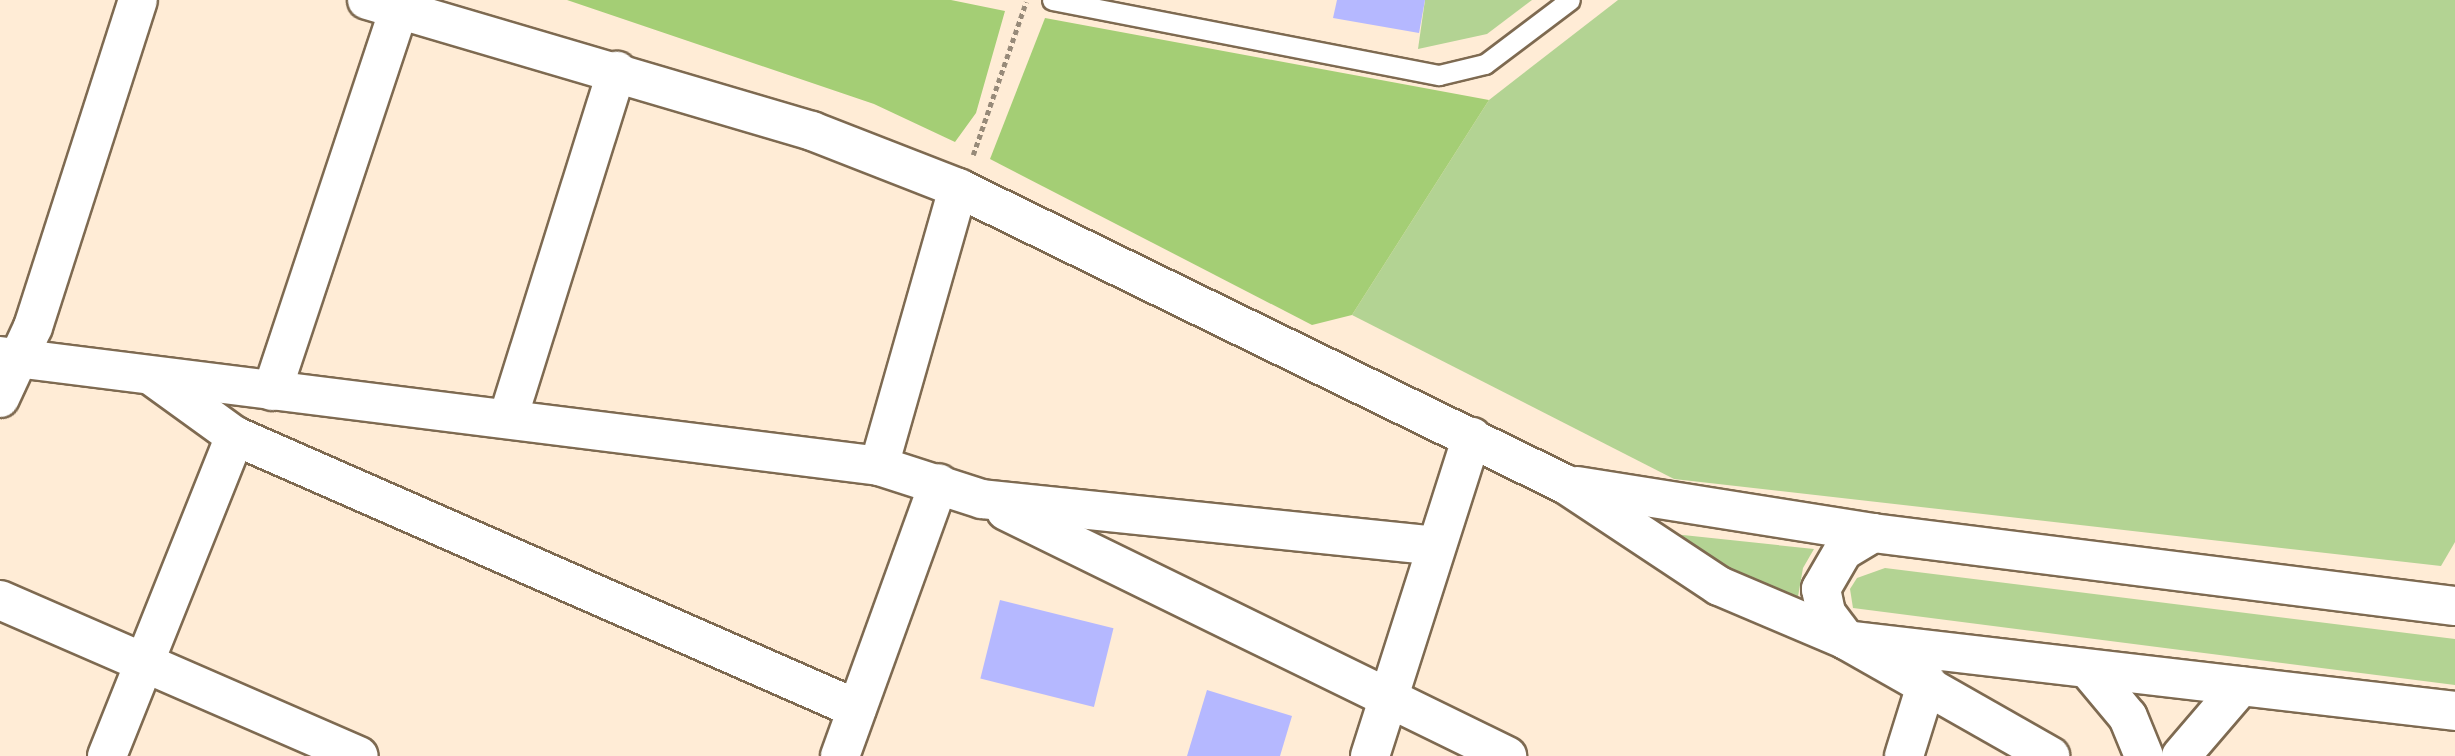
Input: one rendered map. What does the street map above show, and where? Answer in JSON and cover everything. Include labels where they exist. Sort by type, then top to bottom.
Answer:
[{"type":"street","points":[[0,398],[10,357],[138,0]]},
{"type":"street","points":[[272,391],[383,5],[617,71],[812,131],[958,188],[1565,484],[1719,586],[1846,640],[1927,682],[2050,756]]},
{"type":"street","points":[[508,418],[617,71]]},
{"type":"street","points":[[879,466],[958,188]]},
{"type":"street","points":[[10,357],[879,466],[940,483],[982,499],[1507,756]]},
{"type":"street","points":[[152,376],[235,436],[857,709]]},
{"type":"street","points":[[107,756],[235,436]]},
{"type":"street","points":[[1370,756],[1472,437]]},
{"type":"street","points":[[839,756],[940,483]]},
{"type":"street","points":[[1565,484],[1873,533],[2455,606]]},
{"type":"street","points":[[982,499],[1435,546]]},
{"type":"street","points":[[1873,533],[1843,551],[1821,589],[1826,612],[1846,640],[2455,711]]},
{"type":"street","points":[[0,600],[359,756]]},
{"type":"street","points":[[2088,669],[2128,717],[2144,756]]},
{"type":"street","points":[[1904,756],[1927,682]]},
{"type":"street","points":[[2181,756],[2241,687]]},
{"type":"lane","points":[[1052,0],[1439,75],[1485,64],[1570,0]]},
{"type":"path","points":[[958,188],[1027,0]]},
{"type":"green space","points":[[567,0],[951,0],[1005,11],[976,113],[955,142],[874,104]]},
{"type":"green space","points":[[1425,0],[1532,0],[1487,34],[1418,49]]},
{"type":"green space","points":[[1618,0],[2455,0],[2455,542],[2441,566],[1674,479],[1352,315],[1489,100]]},
{"type":"green space","points":[[1045,18],[1489,100],[1352,315],[1312,325],[990,159]]},
{"type":"green space","points":[[1664,533],[1814,549],[1803,568],[1796,608]]},
{"type":"green space","points":[[1885,568],[2455,639],[2455,685],[1853,608],[1850,589],[1857,578]]},
{"type":"building","points":[[1337,0],[1425,0],[1419,33],[1333,18]]},
{"type":"building","points":[[1000,600],[1114,628],[1094,707],[980,679]]},
{"type":"building","points":[[1207,690],[1292,716],[1280,756],[1187,756]]}]
